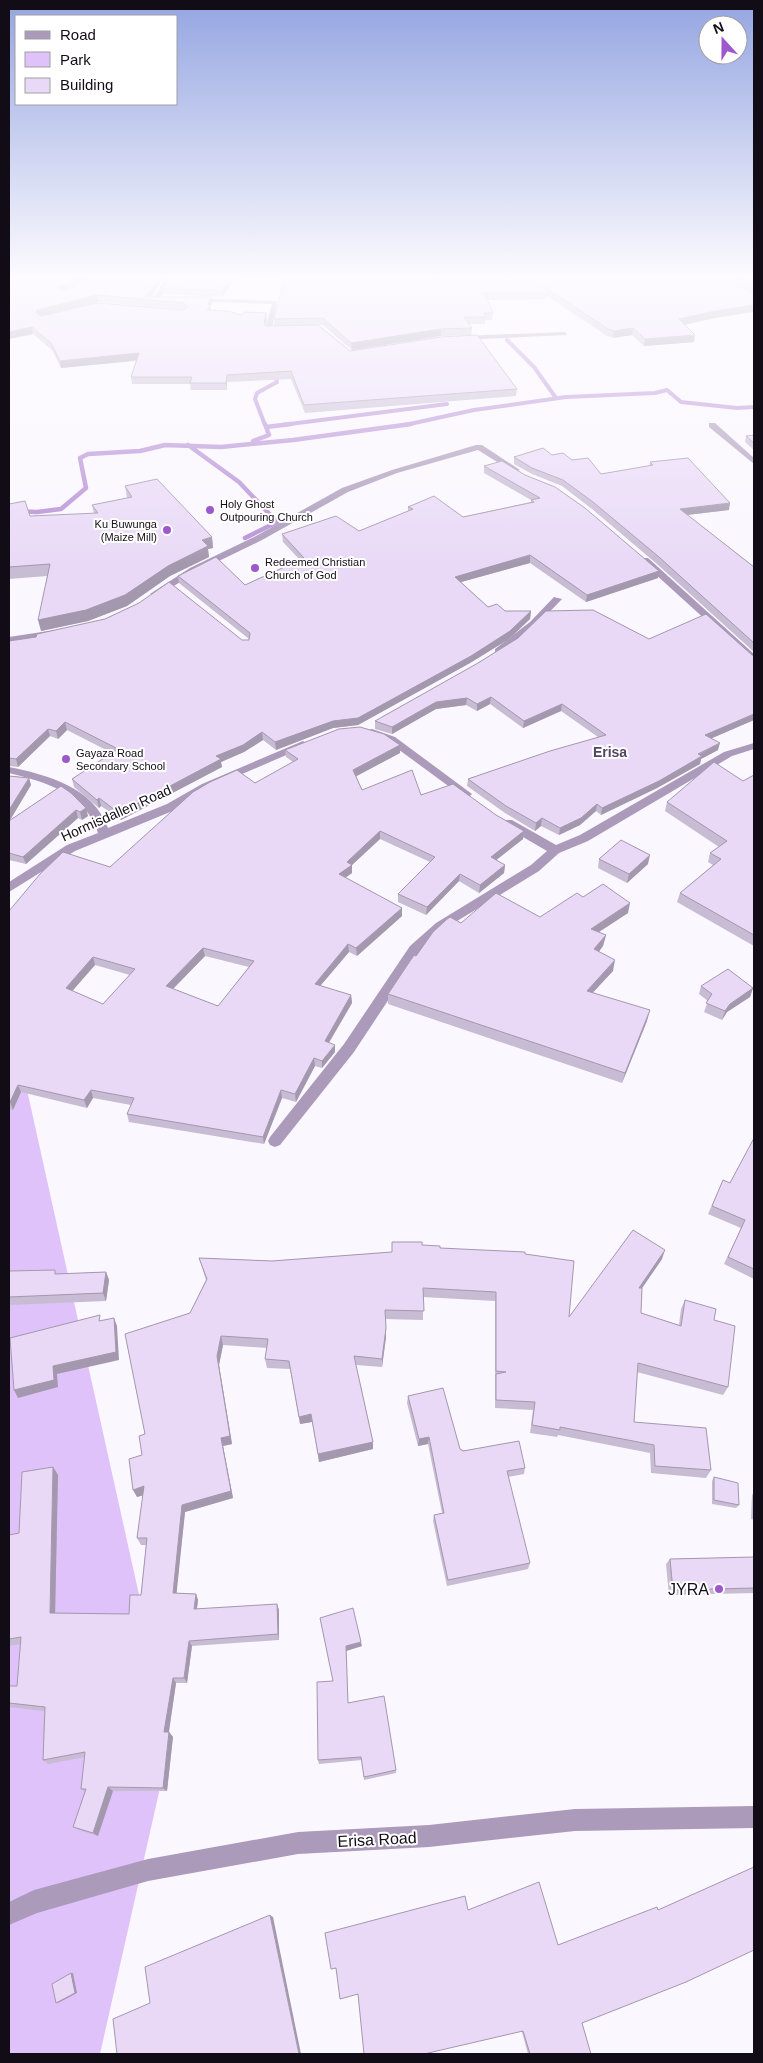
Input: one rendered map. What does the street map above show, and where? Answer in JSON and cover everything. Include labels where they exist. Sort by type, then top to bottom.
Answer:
[{"type":"street","points":[[712,425],[754,462]]},
{"type":"street","points":[[145,602],[346,490],[397,472],[479,447],[520,473]]},
{"type":"street","points":[[639,555],[754,659]]},
{"type":"street","points":[[490,657],[533,624],[557,599]]},
{"type":"street","points":[[9,640],[63,632]]},
{"type":"street","points":[[378,720],[361,730],[391,739],[478,803]]},
{"type":"street","name":"Hormisdallen Road","points":[[9,888],[71,848],[171,807],[206,786],[310,742]]},
{"type":"street","points":[[274,1141],[349,1048],[415,949],[440,926],[535,868],[556,850],[584,838],[728,754],[754,746]]},
{"type":"street","points":[[9,770],[73,792],[88,802],[99,818],[104,834]]},
{"type":"street","points":[[500,818],[556,850]]},
{"type":"street","name":"Erisa Road","points":[[9,1914],[34,1902],[148,1870],[298,1843],[429,1836],[575,1820],[754,1817]]},
{"type":"green space","points":[[9,1009],[171,1739],[100,2054],[9,2054]]},
{"type":"building","points":[[133,372],[271,372],[227,375],[226,383],[190,383],[192,377],[131,377]]},
{"type":"building","points":[[291,372],[505,372],[517,389],[304,405]]},
{"type":"building","points":[[754,435],[754,443],[746,436]]},
{"type":"building","points":[[543,448],[552,455],[563,453],[572,460],[588,458],[601,474],[653,465],[650,462],[688,458],[730,503],[680,509],[754,567],[754,643],[659,557],[593,502],[563,480],[532,468],[514,457]]},
{"type":"building","points":[[502,461],[525,475],[555,487],[585,508],[659,571],[587,595],[530,555],[455,577],[488,607],[497,604],[505,611],[531,611],[510,631],[471,656],[358,718],[333,721],[275,742],[262,732],[243,745],[216,756],[221,759],[119,813],[99,798],[97,800],[72,779],[118,749],[65,722],[56,731],[48,729],[16,759],[9,758],[9,641],[36,637],[37,634],[105,619],[139,603],[169,582],[242,640],[249,640],[250,633],[178,576],[216,557],[245,585],[304,558],[282,534],[336,516],[359,531],[413,509],[408,507],[434,496],[463,517],[534,502],[531,500],[540,498],[484,466]]},
{"type":"building","points":[[157,479],[212,537],[202,540],[208,546],[168,566],[125,595],[86,610],[38,620],[50,564],[9,567],[9,504],[25,501],[30,516],[98,513],[92,505],[132,497],[125,486]]},
{"type":"building","points":[[593,610],[649,639],[706,614],[754,656],[754,714],[705,735],[720,743],[698,754],[702,756],[659,781],[602,808],[597,804],[581,818],[560,828],[542,818],[536,823],[506,806],[468,779],[550,751],[606,735],[562,704],[524,721],[491,697],[477,704],[467,698],[436,702],[392,727],[375,721],[478,663],[518,638],[546,611]]},
{"type":"building","points":[[360,727],[384,734],[400,745],[353,770],[362,790],[412,770],[421,795],[453,784],[496,815],[524,831],[491,857],[505,865],[480,885],[460,874],[427,907],[398,894],[435,857],[380,831],[347,862],[352,865],[339,874],[402,908],[356,948],[348,944],[315,984],[351,995],[325,1041],[335,1045],[322,1061],[314,1058],[295,1094],[281,1090],[263,1137],[127,1114],[134,1098],[91,1090],[84,1100],[18,1085],[9,1102],[9,911],[40,874],[63,852],[110,867],[193,792],[237,770],[255,783],[298,759],[285,750],[339,729]],"holes":[[[203,948],[254,961],[218,1006],[166,986]],[[93,957],[135,969],[103,1004],[66,988]]]},
{"type":"building","points":[[714,762],[743,781],[754,775],[754,935],[680,893],[721,859],[710,853],[727,841],[667,802]]},
{"type":"building","points":[[9,776],[29,778],[9,810]]},
{"type":"building","points":[[61,786],[86,808],[80,812],[76,810],[23,857],[9,853],[9,821]]},
{"type":"building","points":[[621,840],[650,855],[629,874],[599,859]]},
{"type":"building","points":[[603,884],[630,903],[591,929],[606,935],[594,949],[615,960],[587,991],[650,1010],[625,1073],[388,994],[414,955],[416,956],[433,932],[450,917],[461,923],[496,893],[540,917],[577,893],[583,897]]},
{"type":"building","points":[[728,969],[753,988],[730,1004],[725,1011],[706,1003],[712,994],[701,986]]},
{"type":"building","points":[[754,1138],[754,1269],[728,1257],[745,1220],[712,1206],[723,1180],[730,1183]]},
{"type":"building","points":[[633,1230],[665,1250],[639,1288],[642,1288],[641,1313],[681,1326],[685,1300],[716,1309],[714,1320],[735,1326],[728,1387],[638,1363],[634,1422],[706,1428],[711,1470],[655,1466],[654,1445],[560,1427],[560,1430],[532,1425],[535,1402],[496,1400],[496,1374],[506,1372],[496,1371],[496,1292],[423,1288],[424,1311],[385,1310],[386,1328],[382,1359],[354,1356],[373,1442],[318,1454],[311,1414],[299,1417],[289,1361],[265,1359],[268,1339],[221,1336],[217,1356],[230,1436],[221,1438],[231,1491],[182,1505],[173,1593],[196,1594],[194,1609],[277,1604],[278,1634],[189,1641],[184,1678],[173,1678],[164,1732],[169,1732],[163,1788],[108,1787],[93,1833],[73,1827],[86,1789],[81,1789],[85,1752],[43,1760],[45,1707],[9,1703],[9,1686],[17,1686],[21,1637],[9,1639],[9,1535],[19,1533],[22,1472],[53,1467],[50,1613],[129,1614],[130,1595],[141,1595],[147,1538],[137,1538],[144,1486],[133,1490],[129,1459],[142,1455],[139,1436],[145,1434],[125,1334],[190,1313],[207,1279],[199,1258],[272,1261],[392,1252],[392,1242],[422,1242],[422,1245],[440,1246],[440,1248],[525,1252],[525,1254],[574,1261],[569,1317]]},
{"type":"building","points":[[55,1270],[55,1274],[106,1272],[103,1293],[9,1297],[9,1271]]},
{"type":"building","points":[[100,1315],[99,1321],[114,1318],[116,1352],[53,1366],[54,1380],[14,1390],[10,1338]]},
{"type":"building","points":[[443,1388],[460,1449],[463,1451],[519,1441],[525,1468],[507,1471],[530,1563],[448,1580],[434,1515],[444,1513],[429,1437],[419,1439],[408,1396]]},
{"type":"building","points":[[714,1477],[738,1483],[739,1505],[714,1500]]},
{"type":"building","points":[[754,1557],[754,1588],[673,1590],[670,1559]]},
{"type":"building","points":[[353,1608],[361,1642],[346,1646],[348,1703],[384,1696],[396,1770],[364,1777],[361,1757],[318,1760],[317,1682],[333,1681],[320,1618]]},
{"type":"building","points":[[754,1867],[754,1950],[686,1982],[582,2023],[591,2054],[530,2054],[523,2031],[424,2054],[364,2054],[358,1994],[340,1999],[336,1968],[331,1969],[325,1933],[465,1896],[468,1910],[539,1882],[558,1945],[657,1907],[658,1910]]},
{"type":"building","points":[[270,1915],[299,2054],[117,2054],[113,2019],[150,2003],[145,1967]]},
{"type":"building","points":[[71,1973],[75,1993],[56,2003],[52,1984]]},
{"type":"waterway","points":[[265,425],[255,399],[257,393],[277,382],[274,372]]},
{"type":"waterway","points":[[538,372],[556,398]]},
{"type":"waterway","points":[[407,425],[474,410],[566,397],[655,393],[667,390],[681,402],[737,408],[754,407]]},
{"type":"waterway","points":[[282,425],[447,404]]},
{"type":"waterway","points":[[266,427],[291,424]]},
{"type":"waterway","points":[[189,446],[221,447],[293,440],[407,425]]},
{"type":"waterway","points":[[253,441],[269,435],[266,427]]},
{"type":"waterway","points":[[9,511],[37,512],[61,509],[86,488],[80,458],[88,454],[140,451],[165,445],[189,446]]},
{"type":"waterway","points":[[189,446],[239,482],[277,522],[245,538]]},
{"type":"place","name":"Holy Ghost Outpouring Church","points":[[210,510]]},
{"type":"place","name":"Ku Buwunga (Maize Mill)","points":[[167,530]]},
{"type":"place","name":"Redeemed Christian Church of God","points":[[255,568]]},
{"type":"place","name":"Gayaza Road Secondary School","points":[[66,759]]},
{"type":"place","name":"JYRA","points":[[719,1589]]},
{"type":"district","name":"Erisa","points":[[610,752]]}]
